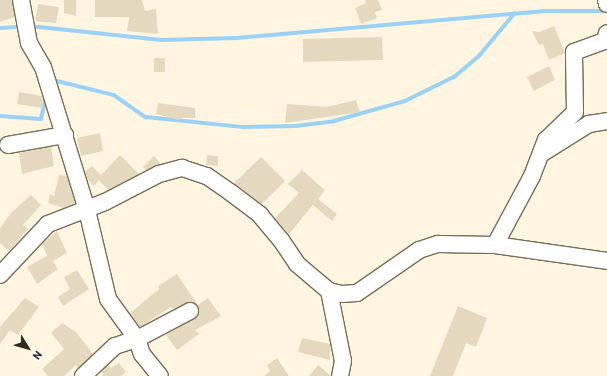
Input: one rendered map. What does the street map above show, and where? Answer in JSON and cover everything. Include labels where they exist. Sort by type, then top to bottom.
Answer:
[{"type":"street","points":[[21,0],[26,27],[45,74],[87,210],[108,298],[136,340],[142,354],[160,376]]},
{"type":"street","points":[[606,0],[607,4]]},
{"type":"street","points":[[495,245],[541,154],[546,140],[575,112],[574,52],[605,41],[607,33]]},
{"type":"street","points":[[541,154],[589,124],[607,121]]},
{"type":"street","points":[[8,145],[65,135]]},
{"type":"street","points":[[0,275],[48,224],[87,210],[159,174],[182,168],[207,176],[260,215],[281,240],[296,264],[329,291],[356,293],[419,250],[438,244],[495,245],[607,261]]},
{"type":"street","points":[[329,291],[343,361],[340,376]]},
{"type":"street","points":[[83,376],[115,346],[136,340],[190,311]]},
{"type":"building","points":[[0,0],[12,0],[15,17],[0,22]]},
{"type":"building","points":[[64,0],[76,0],[76,16],[64,13]]},
{"type":"building","points":[[95,0],[142,0],[145,11],[156,9],[158,34],[127,31],[129,17],[95,17]]},
{"type":"building","points":[[365,0],[378,0],[382,10],[375,12],[377,18],[361,24],[355,8],[366,3]]},
{"type":"building","points":[[38,4],[59,7],[56,23],[35,21]]},
{"type":"building","points":[[554,26],[565,53],[549,60],[543,44],[539,45],[532,31],[539,32]]},
{"type":"building","points":[[382,37],[383,60],[303,62],[303,39]]},
{"type":"building","points":[[154,58],[165,58],[165,72],[154,72]]},
{"type":"building","points":[[549,66],[555,80],[534,91],[527,77]]},
{"type":"building","points":[[19,92],[42,96],[43,108],[17,104]]},
{"type":"building","points":[[356,100],[360,112],[285,123],[287,104],[327,107]]},
{"type":"building","points":[[158,103],[195,108],[195,118],[180,118],[179,120],[156,114]]},
{"type":"building","points":[[100,133],[103,151],[81,156],[77,138]]},
{"type":"building","points":[[51,147],[54,166],[22,174],[19,153]]},
{"type":"building","points":[[120,155],[139,174],[108,190],[99,180],[94,186],[88,180],[85,172],[92,166],[101,175]]},
{"type":"building","points":[[207,155],[218,156],[218,166],[206,165]]},
{"type":"building","points":[[154,156],[161,164],[146,170],[143,167]]},
{"type":"building","points":[[261,157],[285,181],[262,204],[234,183]]},
{"type":"building","points":[[302,170],[325,190],[318,199],[337,214],[332,221],[313,205],[289,234],[275,218],[299,193],[288,184]]},
{"type":"building","points":[[59,175],[67,176],[75,203],[63,208],[48,203],[50,194],[54,196]]},
{"type":"building","points":[[31,195],[41,205],[23,225],[28,229],[9,251],[0,243],[0,228],[11,213]]},
{"type":"building","points":[[57,231],[67,253],[53,261],[58,269],[37,284],[27,267],[47,256],[42,244]]},
{"type":"building","points":[[77,270],[89,289],[63,306],[58,297],[70,289],[64,277]]},
{"type":"building","points":[[177,274],[198,305],[208,298],[221,316],[195,330],[199,334],[177,350],[166,335],[198,316],[199,311],[195,303],[190,302],[173,309],[171,307],[140,327],[130,313],[159,289],[158,286]]},
{"type":"building","points":[[25,298],[39,307],[18,335],[10,330],[0,344],[0,327]]},
{"type":"building","points":[[458,306],[487,318],[476,347],[466,343],[453,376],[430,376]]},
{"type":"building","points":[[62,323],[76,332],[93,354],[78,368],[76,365],[64,376],[48,376],[42,369],[64,349],[51,333]]},
{"type":"building","points":[[302,338],[330,344],[330,360],[298,352]]},
{"type":"building","points":[[277,358],[289,376],[264,376],[270,371],[267,365]]},
{"type":"building","points":[[119,363],[126,372],[121,376],[102,376],[104,374],[101,372],[108,365],[111,368]]},
{"type":"building","points":[[318,365],[331,376],[309,376]]},
{"type":"waterway","points":[[30,26],[161,40],[237,38],[543,11],[607,11]]},
{"type":"waterway","points":[[53,80],[114,95],[146,117],[243,127],[296,126],[334,121],[405,101],[454,77],[479,56],[514,14]]},
{"type":"waterway","points":[[0,28],[22,27]]},
{"type":"waterway","points":[[0,116],[41,119],[46,97]]}]
